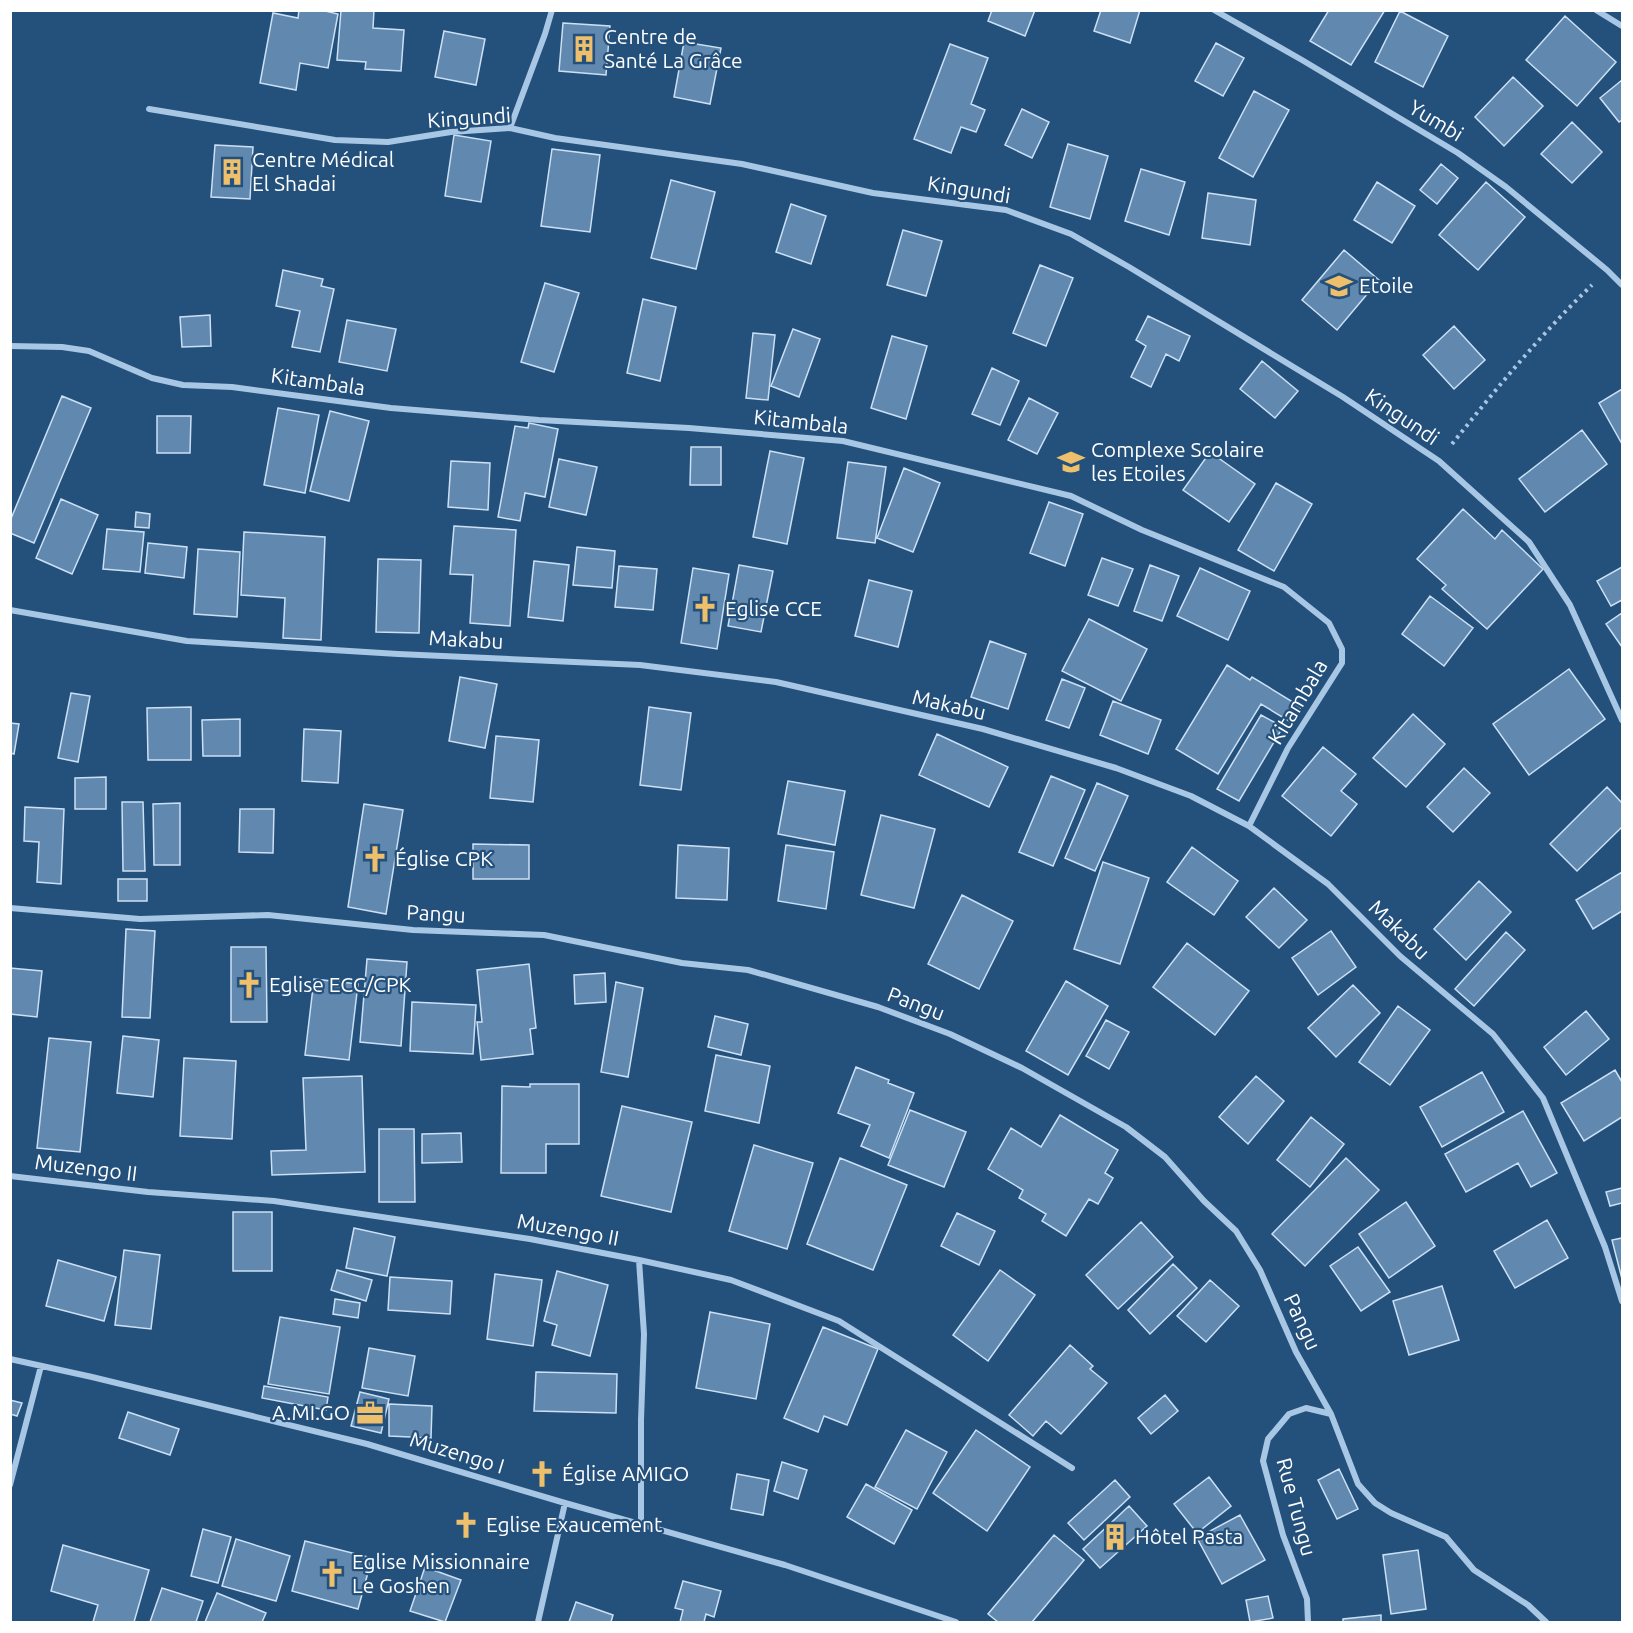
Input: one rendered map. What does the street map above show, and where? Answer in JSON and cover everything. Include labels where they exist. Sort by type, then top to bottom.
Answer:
[{"type":"street","points":[[510,128],[546,34],[552,10]]},
{"type":"street","name":"Yumbi","points":[[1214,10],[1458,153],[1506,187],[1623,285]]},
{"type":"street","points":[[1596,10],[1623,26]]},
{"type":"street","name":"Kingundi","points":[[149,110],[335,140],[388,142],[451,132],[510,128],[555,138],[742,164],[873,193],[1006,210],[1071,234],[1343,398],[1439,461],[1529,542],[1570,605],[1623,720]]},
{"type":"street","name":"Kitambala","points":[[10,346],[62,347],[89,351],[152,378],[183,385],[232,387],[391,408],[843,441],[1071,496],[1142,530],[1284,587],[1329,623],[1342,649],[1342,663],[1288,748],[1249,826]]},
{"type":"street","name":"Makabu","points":[[10,610],[187,640],[398,654],[640,665],[776,682],[983,729],[1116,768],[1191,796],[1249,826],[1328,884],[1400,956],[1493,1034],[1543,1098],[1605,1247],[1623,1301]]},
{"type":"street","name":"Pangu","points":[[10,908],[140,920],[268,915],[413,930],[544,935],[682,963],[748,970],[889,1010],[950,1034],[1022,1068],[1126,1127],[1165,1157],[1204,1201],[1236,1231],[1260,1270],[1296,1352],[1331,1414],[1358,1484],[1375,1503],[1391,1513],[1446,1537],[1474,1570],[1528,1605],[1546,1623]]},
{"type":"street","name":"Muzengo II","points":[[10,1176],[148,1192],[274,1201],[460,1228],[639,1260],[731,1280],[839,1321],[1072,1468]]},
{"type":"street","points":[[639,1260],[644,1334],[641,1523]]},
{"type":"street","name":"Muzengo I","points":[[10,1359],[367,1444],[785,1565],[956,1623]]},
{"type":"street","points":[[10,1485],[42,1366]]},
{"type":"street","name":"Rue Tungu","points":[[1308,1623],[1307,1599],[1283,1535],[1263,1461],[1268,1439],[1289,1414],[1306,1408],[1331,1414]]},
{"type":"street","points":[[538,1623],[565,1503]]},
{"type":"path","points":[[1439,461],[1532,349],[1572,304],[1607,270]]},
{"type":"building","points":[[299,10],[321,10],[338,14],[328,68],[300,63],[296,90],[260,83],[273,13],[298,18]]},
{"type":"building","points":[[341,10],[374,10],[373,28],[404,30],[401,71],[365,69],[366,62],[337,60]]},
{"type":"building","points":[[992,10],[1035,10],[1025,36],[988,21]]},
{"type":"building","points":[[1101,10],[1140,10],[1130,43],[1094,31]]},
{"type":"building","points":[[1329,10],[1385,10],[1351,65],[1310,41]]},
{"type":"building","points":[[1400,11],[1448,36],[1423,87],[1375,62]]},
{"type":"building","points":[[1565,16],[1616,62],[1577,106],[1526,60]]},
{"type":"building","name":"Centre de Santé La Grâce","points":[[563,23],[610,26],[606,75],[559,71]]},
{"type":"building","points":[[444,31],[485,39],[476,85],[435,77]]},
{"type":"building","points":[[684,42],[721,48],[710,104],[674,97]]},
{"type":"building","points":[[1216,43],[1244,58],[1223,96],[1195,81]]},
{"type":"building","points":[[950,44],[988,58],[971,104],[985,110],[976,132],[961,127],[951,153],[914,139]]},
{"type":"building","points":[[1513,77],[1543,106],[1504,146],[1475,117]]},
{"type":"building","points":[[1622,80],[1622,120],[1619,122],[1600,98]]},
{"type":"building","points":[[1254,91],[1289,110],[1253,177],[1219,158]]},
{"type":"building","points":[[1022,109],[1049,122],[1032,158],[1005,145]]},
{"type":"building","points":[[1572,122],[1602,152],[1572,183],[1541,154]]},
{"type":"building","points":[[454,135],[491,141],[481,202],[445,196]]},
{"type":"building","points":[[1068,144],[1108,156],[1090,219],[1050,207]]},
{"type":"building","name":"Centre Médical El Shadai","points":[[215,145],[253,147],[250,199],[211,197]]},
{"type":"building","points":[[552,149],[600,155],[590,232],[541,226]]},
{"type":"building","points":[[1441,164],[1458,178],[1437,204],[1420,190]]},
{"type":"building","points":[[1141,169],[1185,182],[1169,235],[1125,221]]},
{"type":"building","points":[[671,180],[715,192],[696,269],[651,258]]},
{"type":"building","points":[[1377,182],[1415,206],[1392,243],[1354,220]]},
{"type":"building","points":[[1486,182],[1525,217],[1478,270],[1439,235]]},
{"type":"building","points":[[1208,193],[1256,200],[1250,245],[1202,238]]},
{"type":"building","points":[[791,204],[826,216],[811,264],[776,252]]},
{"type":"building","points":[[903,230],[942,241],[926,296],[887,285]]},
{"type":"building","points":[[1344,250],[1379,280],[1337,330],[1302,300]]},
{"type":"building","points":[[1040,265],[1073,278],[1046,346],[1013,333]]},
{"type":"building","points":[[283,270],[323,279],[321,286],[334,289],[320,352],[292,347],[300,311],[276,306]]},
{"type":"building","points":[[545,283],[579,293],[554,372],[521,362]]},
{"type":"building","points":[[643,299],[676,307],[660,381],[627,373]]},
{"type":"building","points":[[210,315],[211,346],[182,347],[180,317]]},
{"type":"building","points":[[1148,316],[1190,336],[1179,361],[1166,354],[1151,387],[1131,377],[1146,346],[1136,340]]},
{"type":"building","points":[[347,320],[396,329],[387,371],[339,362]]},
{"type":"building","points":[[1454,326],[1485,360],[1454,389],[1423,355]]},
{"type":"building","points":[[793,329],[820,339],[799,397],[771,386]]},
{"type":"building","points":[[753,333],[775,335],[768,400],[746,398]]},
{"type":"building","points":[[892,336],[927,346],[906,419],[871,408]]},
{"type":"building","points":[[1262,361],[1298,391],[1275,418],[1240,389]]},
{"type":"building","points":[[992,368],[1019,381],[1000,425],[972,414]]},
{"type":"building","points":[[1622,389],[1622,444],[1599,403]]},
{"type":"building","points":[[62,396],[91,408],[34,543],[10,533],[10,521]]},
{"type":"building","points":[[1029,398],[1058,413],[1037,454],[1008,440]]},
{"type":"building","points":[[278,408],[319,415],[305,493],[264,485]]},
{"type":"building","points":[[330,411],[369,421],[349,501],[310,491]]},
{"type":"building","points":[[157,416],[191,416],[190,453],[157,453]]},
{"type":"building","points":[[529,423],[558,429],[545,497],[525,493],[520,521],[498,517],[515,426],[528,428]]},
{"type":"building","points":[[1582,430],[1607,464],[1545,512],[1519,479]]},
{"type":"building","points":[[691,447],[721,447],[721,485],[690,485]]},
{"type":"building","points":[[770,451],[804,458],[787,544],[753,537]]},
{"type":"building","points":[[1210,452],[1255,484],[1229,522],[1183,490]]},
{"type":"building","points":[[559,459],[597,467],[586,515],[549,507]]},
{"type":"building","points":[[451,461],[490,463],[488,510],[448,507]]},
{"type":"building","points":[[848,462],[886,467],[875,543],[837,538]]},
{"type":"building","points":[[904,468],[940,483],[913,552],[877,538]]},
{"type":"building","points":[[1276,483],[1312,504],[1274,571],[1238,550]]},
{"type":"building","points":[[61,499],[98,515],[72,574],[36,558]]},
{"type":"building","points":[[1049,502],[1083,514],[1065,566],[1030,553]]},
{"type":"building","points":[[1463,509],[1495,539],[1502,530],[1543,569],[1487,629],[1442,589],[1446,585],[1417,559]]},
{"type":"building","points":[[136,512],[150,514],[149,528],[135,527]]},
{"type":"building","points":[[454,526],[516,530],[510,626],[470,623],[473,575],[450,574]]},
{"type":"building","points":[[107,529],[144,532],[140,572],[103,569]]},
{"type":"building","points":[[244,532],[325,537],[321,640],[283,638],[285,598],[241,595]]},
{"type":"building","points":[[148,543],[187,547],[184,578],[145,573]]},
{"type":"building","points":[[577,547],[615,551],[612,588],[573,585]]},
{"type":"building","points":[[198,549],[240,552],[237,617],[194,614]]},
{"type":"building","points":[[1102,558],[1133,569],[1118,606],[1088,595]]},
{"type":"building","points":[[378,559],[421,560],[419,633],[376,632]]},
{"type":"building","points":[[534,561],[569,565],[563,621],[528,617]]},
{"type":"building","points":[[739,565],[773,571],[761,632],[728,626]]},
{"type":"building","points":[[1150,565],[1179,576],[1162,621],[1134,611]]},
{"type":"building","points":[[619,566],[657,569],[653,610],[615,607]]},
{"type":"building","points":[[1622,567],[1622,600],[1611,606],[1597,581]]},
{"type":"building","name":"Eglise CCE","points":[[693,568],[729,574],[717,649],[681,643]]},
{"type":"building","points":[[1200,568],[1250,591],[1228,640],[1177,616]]},
{"type":"building","points":[[869,580],[912,591],[898,647],[855,636]]},
{"type":"building","points":[[1430,596],[1473,628],[1444,666],[1402,634]]},
{"type":"building","points":[[1622,613],[1622,647],[1606,624]]},
{"type":"building","points":[[1089,619],[1147,649],[1121,701],[1062,671]]},
{"type":"building","points":[[990,641],[1026,654],[1008,709],[971,697]]},
{"type":"building","points":[[1227,665],[1250,680],[1252,677],[1301,707],[1292,723],[1261,704],[1218,774],[1176,749]]},
{"type":"building","points":[[1569,669],[1605,719],[1529,775],[1493,724]]},
{"type":"building","points":[[460,677],[497,684],[485,748],[449,741]]},
{"type":"building","points":[[1062,679],[1085,688],[1069,728],[1046,720]]},
{"type":"building","points":[[71,693],[90,696],[78,762],[58,758]]},
{"type":"building","points":[[1113,701],[1161,720],[1148,754],[1100,735]]},
{"type":"building","points":[[191,707],[191,760],[148,760],[147,708]]},
{"type":"building","points":[[649,707],[691,713],[681,790],[640,785]]},
{"type":"building","points":[[1413,714],[1445,744],[1406,787],[1373,758]]},
{"type":"building","points":[[1261,715],[1283,727],[1239,801],[1217,789]]},
{"type":"building","points":[[240,719],[240,756],[203,756],[202,720]]},
{"type":"building","points":[[10,723],[19,724],[14,754],[10,753]]},
{"type":"building","points":[[304,729],[341,731],[338,783],[302,781]]},
{"type":"building","points":[[937,734],[1008,767],[989,807],[919,775]]},
{"type":"building","points":[[496,736],[539,740],[533,802],[490,798]]},
{"type":"building","points":[[1323,747],[1356,774],[1341,791],[1357,804],[1331,836],[1282,796]]},
{"type":"building","points":[[1464,768],[1490,793],[1453,832],[1427,807]]},
{"type":"building","points":[[1051,776],[1085,790],[1053,866],[1019,852]]},
{"type":"building","points":[[106,777],[106,809],[75,809],[75,778]]},
{"type":"building","points":[[788,781],[845,791],[835,845],[778,834]]},
{"type":"building","points":[[1097,783],[1128,796],[1095,871],[1065,858]]},
{"type":"building","points":[[1607,787],[1622,803],[1622,827],[1577,871],[1550,844]]},
{"type":"building","points":[[122,802],[143,802],[145,871],[123,871]]},
{"type":"building","points":[[180,803],[180,865],[154,865],[153,804]]},
{"type":"building","name":"Église CPK","points":[[364,804],[403,810],[386,914],[348,907]]},
{"type":"building","points":[[25,807],[64,809],[61,884],[37,882],[39,842],[24,841]]},
{"type":"building","points":[[240,809],[274,809],[273,853],[239,852]]},
{"type":"building","points":[[881,815],[935,829],[914,908],[861,895]]},
{"type":"building","points":[[473,844],[529,845],[529,879],[473,879]]},
{"type":"building","points":[[678,845],[729,848],[727,900],[676,898]]},
{"type":"building","points":[[786,845],[834,852],[826,909],[778,901]]},
{"type":"building","points":[[1192,847],[1238,881],[1214,915],[1167,882]]},
{"type":"building","points":[[1103,862],[1149,878],[1120,964],[1074,949]]},
{"type":"building","points":[[1622,872],[1622,911],[1593,929],[1576,900]]},
{"type":"building","points":[[118,879],[147,879],[147,901],[118,901]]},
{"type":"building","points":[[1479,881],[1511,912],[1466,960],[1434,929]]},
{"type":"building","points":[[1274,888],[1307,920],[1279,948],[1246,917]]},
{"type":"building","points":[[962,895],[1013,921],[979,989],[928,964]]},
{"type":"building","points":[[126,929],[155,931],[150,1018],[122,1017]]},
{"type":"building","points":[[1331,931],[1356,967],[1318,995],[1292,958]]},
{"type":"building","points":[[1506,932],[1525,950],[1474,1006],[1455,989]]},
{"type":"building","points":[[1187,943],[1249,991],[1215,1035],[1153,987]]},
{"type":"building","name":"Eglise ECC/CPK","points":[[231,947],[266,947],[267,1022],[231,1022]]},
{"type":"building","points":[[367,959],[407,962],[401,1046],[360,1042]]},
{"type":"building","points":[[529,964],[536,1028],[530,1029],[533,1054],[481,1060],[477,1022],[482,1022],[477,970]]},
{"type":"building","points":[[10,968],[42,971],[37,1017],[10,1014]]},
{"type":"building","points":[[605,973],[606,1002],[575,1004],[574,975]]},
{"type":"building","points":[[314,979],[358,984],[349,1060],[305,1055]]},
{"type":"building","points":[[1066,981],[1108,1006],[1068,1075],[1026,1051]]},
{"type":"building","points":[[616,982],[643,988],[628,1077],[601,1072]]},
{"type":"building","points":[[1353,985],[1380,1013],[1336,1057],[1308,1028]]},
{"type":"building","points":[[412,1002],[476,1005],[473,1054],[410,1051]]},
{"type":"building","points":[[1398,1006],[1430,1030],[1390,1085],[1359,1062]]},
{"type":"building","points":[[1586,1011],[1609,1039],[1566,1075],[1544,1047]]},
{"type":"building","points":[[715,1016],[748,1024],[741,1055],[708,1047]]},
{"type":"building","points":[[1106,1020],[1129,1032],[1109,1069],[1086,1056]]},
{"type":"building","points":[[123,1036],[159,1040],[153,1097],[117,1093]]},
{"type":"building","points":[[49,1038],[91,1042],[80,1152],[37,1148]]},
{"type":"building","points":[[716,1055],[770,1066],[759,1123],[705,1111]]},
{"type":"building","points":[[184,1058],[236,1061],[232,1139],[180,1136]]},
{"type":"building","points":[[856,1067],[914,1093],[889,1158],[861,1146],[870,1125],[838,1113]]},
{"type":"building","points":[[1615,1070],[1622,1082],[1622,1117],[1584,1141],[1561,1103]]},
{"type":"building","points":[[1482,1072],[1504,1112],[1442,1147],[1420,1107]]},
{"type":"building","points":[[362,1076],[365,1172],[272,1175],[271,1151],[306,1150],[303,1078]]},
{"type":"building","points":[[1256,1076],[1284,1101],[1248,1144],[1219,1117]]},
{"type":"building","points":[[530,1084],[579,1084],[579,1144],[546,1144],[546,1173],[501,1173],[502,1086],[530,1087]]},
{"type":"building","points":[[622,1106],[692,1122],[671,1212],[601,1196]]},
{"type":"building","points":[[910,1110],[966,1132],[944,1187],[888,1165]]},
{"type":"building","points":[[1523,1111],[1557,1173],[1531,1187],[1518,1163],[1466,1192],[1445,1154]]},
{"type":"building","points":[[1060,1115],[1118,1150],[1105,1173],[1113,1178],[1098,1204],[1089,1199],[1066,1236],[1042,1221],[1046,1214],[1019,1198],[1023,1190],[988,1169],[1011,1128],[1041,1147]]},
{"type":"building","points":[[1311,1117],[1344,1144],[1310,1187],[1277,1160]]},
{"type":"building","points":[[379,1129],[414,1129],[415,1202],[379,1202]]},
{"type":"building","points":[[461,1133],[462,1162],[422,1163],[422,1134]]},
{"type":"building","points":[[754,1145],[813,1163],[787,1249],[729,1231]]},
{"type":"building","points":[[840,1158],[907,1185],[873,1270],[807,1244]]},
{"type":"building","points":[[1346,1158],[1379,1190],[1305,1266],[1272,1234]]},
{"type":"building","points":[[1622,1188],[1622,1203],[1610,1206],[1606,1192]]},
{"type":"building","points":[[1406,1202],[1435,1246],[1389,1278],[1359,1234]]},
{"type":"building","points":[[233,1212],[272,1212],[272,1271],[233,1271]]},
{"type":"building","points":[[957,1213],[995,1231],[979,1265],[941,1246]]},
{"type":"building","points":[[1547,1220],[1568,1258],[1515,1288],[1494,1251]]},
{"type":"building","points":[[1141,1222],[1173,1257],[1118,1309],[1086,1275]]},
{"type":"building","points":[[354,1228],[395,1237],[387,1276],[346,1268]]},
{"type":"building","points":[[1622,1238],[1622,1279],[1612,1240]]},
{"type":"building","points":[[1358,1247],[1390,1292],[1361,1311],[1330,1266]]},
{"type":"building","points":[[124,1250],[160,1255],[151,1329],[115,1325]]},
{"type":"building","points":[[58,1260],[116,1277],[104,1321],[46,1306]]},
{"type":"building","points":[[1173,1264],[1197,1288],[1150,1334],[1128,1310]]},
{"type":"building","points":[[337,1270],[372,1280],[366,1301],[331,1290]]},
{"type":"building","points":[[1000,1270],[1035,1295],[988,1361],[953,1335]]},
{"type":"building","points":[[557,1271],[608,1285],[590,1356],[552,1345],[557,1325],[544,1321]]},
{"type":"building","points":[[495,1274],[542,1280],[533,1346],[487,1339]]},
{"type":"building","points":[[390,1277],[452,1281],[450,1314],[388,1310]]},
{"type":"building","points":[[1210,1280],[1239,1306],[1206,1342],[1177,1316]]},
{"type":"building","points":[[1442,1286],[1459,1340],[1409,1355],[1393,1301]]},
{"type":"building","points":[[335,1299],[360,1303],[358,1318],[333,1314]]},
{"type":"building","points":[[710,1312],[770,1324],[756,1399],[696,1388]]},
{"type":"building","points":[[280,1317],[340,1327],[329,1394],[268,1384]]},
{"type":"building","points":[[823,1327],[878,1349],[847,1425],[824,1416],[818,1432],[784,1418]]},
{"type":"building","points":[[1070,1345],[1093,1366],[1090,1369],[1107,1383],[1061,1434],[1046,1421],[1033,1436],[1009,1415]]},
{"type":"building","points":[[369,1348],[415,1356],[408,1396],[362,1388]]},
{"type":"building","points":[[536,1372],[617,1374],[616,1413],[534,1411]]},
{"type":"building","points":[[264,1386],[328,1397],[326,1410],[262,1398]]},
{"type":"building","name":"A.MI.GO","points":[[360,1392],[389,1399],[381,1433],[351,1426]]},
{"type":"building","points":[[1165,1395],[1178,1411],[1151,1434],[1138,1418]]},
{"type":"building","points":[[10,1400],[22,1403],[17,1416],[10,1414]]},
{"type":"building","points":[[389,1404],[432,1406],[431,1438],[389,1436]]},
{"type":"building","points":[[128,1412],[179,1429],[170,1455],[119,1438]]},
{"type":"building","points":[[906,1430],[947,1452],[917,1509],[875,1487]]},
{"type":"building","points":[[976,1430],[1030,1467],[987,1531],[933,1493]]},
{"type":"building","points":[[782,1462],[807,1470],[798,1499],[774,1491]]},
{"type":"building","points":[[1339,1469],[1358,1509],[1337,1519],[1318,1480]]},
{"type":"building","points":[[737,1474],[769,1480],[763,1515],[731,1509]]},
{"type":"building","points":[[1209,1477],[1231,1506],[1197,1533],[1174,1504]]},
{"type":"building","points":[[1115,1480],[1130,1497],[1084,1540],[1068,1523]]},
{"type":"building","points":[[866,1484],[912,1510],[894,1544],[847,1517]]},
{"type":"building","name":"Hôtel Pasta","points":[[1129,1506],[1147,1526],[1100,1568],[1083,1549]]},
{"type":"building","points":[[1240,1515],[1265,1560],[1222,1584],[1197,1538]]},
{"type":"building","points":[[203,1529],[231,1537],[218,1583],[191,1576]]},
{"type":"building","points":[[1054,1535],[1084,1560],[1032,1622],[998,1622],[988,1614]]},
{"type":"building","points":[[236,1539],[290,1556],[276,1601],[222,1586]]},
{"type":"building","name":"Eglise Missionnaire Le Goshen","points":[[305,1541],[372,1558],[358,1609],[292,1591]]},
{"type":"building","points":[[63,1545],[149,1570],[134,1622],[93,1622],[98,1605],[51,1591]]},
{"type":"building","points":[[1418,1550],[1426,1609],[1391,1614],[1383,1555]]},
{"type":"building","points":[[425,1567],[461,1580],[445,1622],[410,1611]]},
{"type":"building","points":[[683,1581],[721,1591],[714,1617],[706,1614],[704,1622],[680,1622],[683,1610],[675,1608]]},
{"type":"building","points":[[162,1588],[203,1601],[196,1622],[150,1622]]},
{"type":"building","points":[[217,1593],[266,1613],[262,1622],[205,1622]]},
{"type":"building","points":[[1268,1596],[1273,1618],[1250,1622],[1246,1600]]},
{"type":"building","points":[[576,1602],[613,1615],[611,1622],[569,1622]]},
{"type":"building","points":[[1381,1615],[1381,1622],[1343,1622],[1343,1619]]},
{"type":"place","name":"Centre de Santé La Grâce","points":[[584,49]]},
{"type":"place","name":"Centre Médical El Shadai","points":[[232,172]]},
{"type":"place","name":"Etoile","points":[[1339,286]]},
{"type":"place","name":"Complexe Scolaire les Etoiles","points":[[1071,462]]},
{"type":"place","name":"Eglise CCE","points":[[705,609]]},
{"type":"place","name":"Église CPK","points":[[375,859]]},
{"type":"place","name":"Eglise ECC/CPK","points":[[249,985]]},
{"type":"place","name":"A.MI.GO","points":[[370,1413]]},
{"type":"place","name":"Église AMIGO","points":[[542,1474]]},
{"type":"place","name":"Eglise Exaucement","points":[[466,1525]]},
{"type":"place","name":"Hôtel Pasta","points":[[1115,1537]]},
{"type":"place","name":"Eglise Missionnaire Le Goshen","points":[[332,1574]]}]
